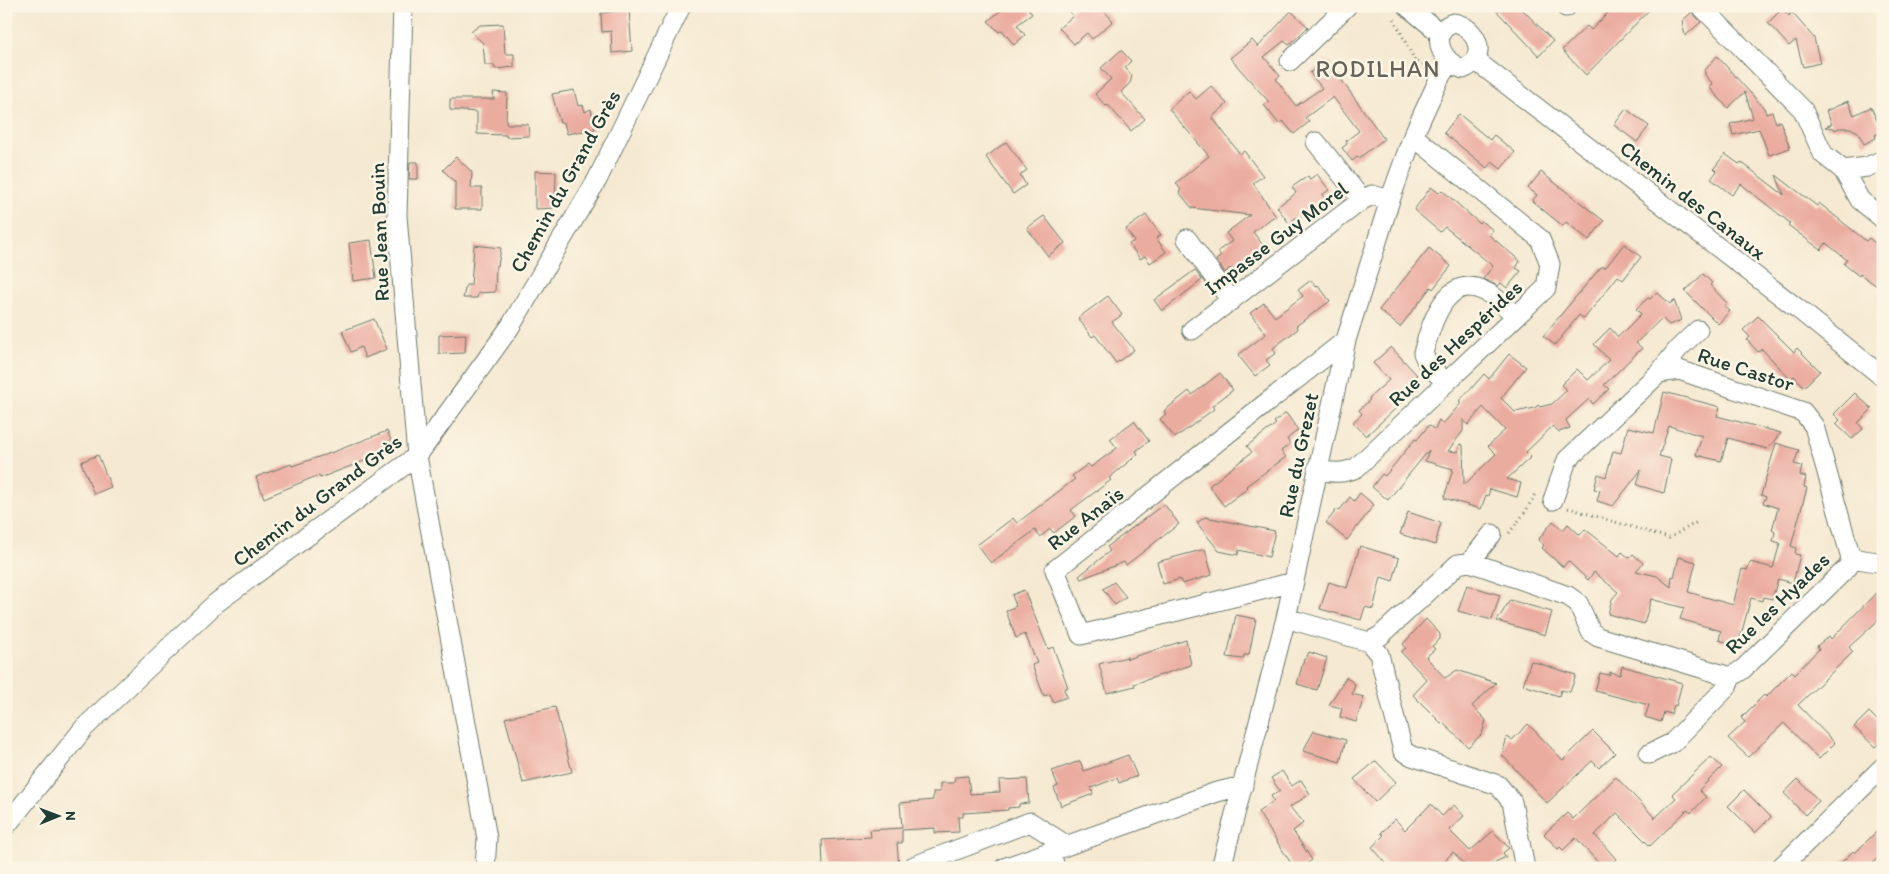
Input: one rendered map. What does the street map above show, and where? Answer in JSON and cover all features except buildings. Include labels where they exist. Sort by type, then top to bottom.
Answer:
[{"type":"street","name":"Rue Jean Bouin","points":[[403,6],[397,216],[417,456],[487,838],[485,868]]},
{"type":"street","name":"Chemin du Grand Grès","points":[[6,826],[84,728],[216,604],[417,456],[510,327],[592,189],[681,6]]},
{"type":"street","points":[[1290,61],[1347,6]]},
{"type":"street","points":[[1407,6],[1460,24],[1470,33],[1478,44],[1479,52],[1472,66],[1463,69],[1445,57],[1439,41],[1450,21]]},
{"type":"street","points":[[1701,6],[1803,110],[1823,154],[1843,170],[1860,200],[1883,219]]},
{"type":"street","name":"Chemin des Canaux","points":[[1475,60],[1802,312],[1883,377]]},
{"type":"street","name":"Rue du Grezet","points":[[1221,868],[1286,618],[1346,340],[1390,200],[1413,136],[1441,76],[1450,62]]},
{"type":"street","name":"Rue des Hespérides","points":[[1317,469],[1335,473],[1347,472],[1356,468],[1546,288],[1550,264],[1540,239],[1413,136]]},
{"type":"street","points":[[1316,142],[1362,200]]},
{"type":"street","points":[[1843,170],[1867,167],[1883,160]]},
{"type":"street","name":"Impasse Guy Morel","points":[[1192,330],[1362,200],[1372,195],[1390,200]]},
{"type":"street","points":[[1186,240],[1231,301]]},
{"type":"street","points":[[1446,383],[1428,364],[1423,353],[1430,326],[1441,304],[1457,289],[1471,286],[1486,292],[1516,316]]},
{"type":"street","points":[[1553,500],[1567,460],[1659,373],[1678,349],[1698,330]]},
{"type":"street","name":"Rue Anaïs","points":[[1294,582],[1081,635],[1055,570],[1346,340]]},
{"type":"street","name":"Rue Castor","points":[[1659,373],[1679,370],[1803,412],[1814,426],[1852,558]]},
{"type":"street","points":[[1369,642],[1380,636],[1458,564],[1470,562],[1492,534]]},
{"type":"street","name":"Rue les Hyades","points":[[1470,562],[1568,596],[1578,603],[1591,632],[1598,637],[1731,677],[1743,669],[1848,567],[1852,558],[1883,564]]},
{"type":"street","points":[[1286,618],[1369,642],[1379,654],[1403,751],[1412,756],[1498,785],[1512,802],[1525,868]]},
{"type":"street","points":[[1649,754],[1672,743],[1727,687],[1731,677]]},
{"type":"street","points":[[1780,868],[1883,767]]},
{"type":"street","points":[[1004,868],[1057,855],[1217,792],[1243,786]]},
{"type":"street","points":[[914,868],[914,866],[1030,822],[1057,855]]},
{"type":"path","points":[[1492,534],[1507,534],[1513,529],[1536,492],[1569,509],[1669,538],[1699,521]]},
{"type":"district","name":"RODILHAN","points":[[1378,68]]}]
